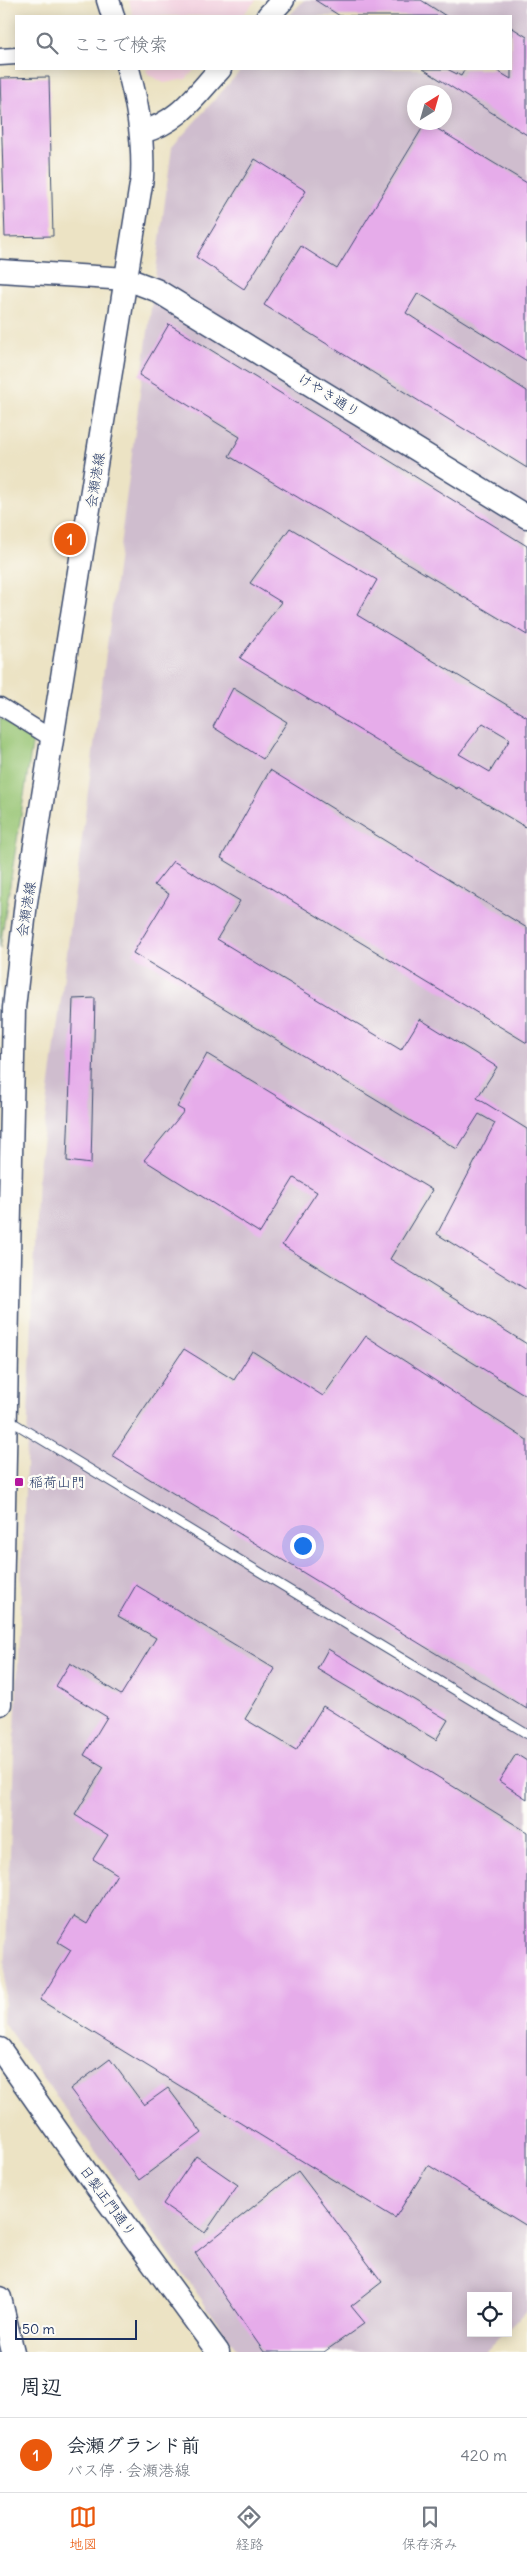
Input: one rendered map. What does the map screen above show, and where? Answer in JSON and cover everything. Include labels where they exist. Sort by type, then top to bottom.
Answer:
[{"type":"main road","points":[[108,0],[113,15]]},
{"type":"main road","points":[[269,15],[283,0]]},
{"type":"main road","name":"会瀬港線","points":[[0,1704],[5,1418],[6,1075],[18,963],[142,178],[142,132],[136,96],[128,70]]},
{"type":"main road","points":[[142,132],[160,127],[179,114],[219,70]]},
{"type":"main road","points":[[0,271],[127,279]]},
{"type":"main road","name":"けやき通り","points":[[127,279],[156,290],[182,304],[527,517]]},
{"type":"main road","name":"日製正門通り","points":[[0,2048],[89,2176],[218,2352]]},
{"type":"main road","points":[[0,2298],[13,2352]]},
{"type":"street","points":[[0,57],[15,56]]},
{"type":"street","points":[[0,706],[53,739]]},
{"type":"lane","points":[[5,1418],[527,1734]]},
{"type":"shaded area","points":[[129,0],[256,0],[243,15],[133,15]]},
{"type":"shaded area","points":[[304,0],[527,0],[527,2311],[512,2325],[512,2292],[467,2292],[467,2337],[500,2337],[485,2352],[239,2352],[3,2022],[38,1175],[172,147],[241,70],[512,70],[512,15],[290,15]]},
{"type":"shaded area","points":[[146,70],[194,70],[186,79],[164,83],[148,74]]},
{"type":"green space","points":[[0,718],[33,739],[0,948]]},
{"type":"building","points":[[315,0],[421,0],[444,15],[338,15]]},
{"type":"building","points":[[512,28],[527,37],[527,135],[452,87],[452,85],[448,85],[425,70],[449,70],[461,76],[464,70],[496,70],[511,79]]},
{"type":"building","points":[[49,77],[53,236],[5,237],[0,78]]},
{"type":"building","points":[[421,130],[439,130],[527,183],[527,361],[418,293],[406,313],[527,391],[527,468],[264,305],[301,246],[337,269]]},
{"type":"building","points":[[255,159],[306,191],[244,289],[196,257]]},
{"type":"building","points":[[169,324],[527,546],[527,635],[229,456],[240,437],[139,375]]},
{"type":"building","points":[[290,528],[377,580],[357,615],[527,717],[527,828],[458,787],[457,789],[240,658],[281,602],[250,583]],"holes":[[[483,723],[510,739],[490,772],[459,754]]]},
{"type":"building","points":[[233,688],[287,722],[263,759],[213,727]]},
{"type":"building","points":[[270,770],[527,928],[527,1043],[221,858]]},
{"type":"building","points":[[173,861],[240,901],[217,939],[401,1050],[420,1019],[497,1067],[477,1098],[527,1129],[527,1290],[437,1234],[495,1123],[479,1114],[457,1149],[133,953],[169,894],[154,885]]},
{"type":"building","points":[[95,998],[91,1164],[67,1161],[73,999]]},
{"type":"building","points":[[207,1054],[432,1190],[390,1259],[527,1344],[527,1396],[282,1245],[317,1192],[294,1178],[260,1233],[144,1160],[184,1111],[177,1107]]},
{"type":"building","points":[[366,1336],[527,1440],[527,1709],[112,1456],[184,1349],[234,1380],[252,1351],[323,1396]]},
{"type":"building","points":[[136,1585],[275,1669],[245,1719],[296,1750],[323,1706],[527,1832],[527,2226],[428,2165],[395,2218],[40,2000],[71,1950],[58,1942],[74,1916],[87,1924],[117,1874],[93,1859],[108,1835],[75,1815],[104,1767],[84,1755],[107,1717],[56,1686],[70,1663],[121,1695],[156,1638],[118,1616]]},
{"type":"building","points":[[328,1649],[448,1720],[436,1740],[317,1669]]},
{"type":"building","points":[[516,1754],[527,1761],[527,1799],[499,1781]]},
{"type":"building","points":[[110,2059],[144,2105],[168,2088],[202,2133],[139,2180],[70,2089]]},
{"type":"building","points":[[196,2156],[238,2185],[205,2233],[163,2204]]},
{"type":"building","points":[[298,2171],[382,2282],[351,2306],[365,2323],[324,2352],[264,2352],[195,2253]]},
{"type":"place","name":"会瀬グランド前","points":[[70,539]]},
{"type":"place","name":"稲荷山門","points":[[19,1482]]}]
